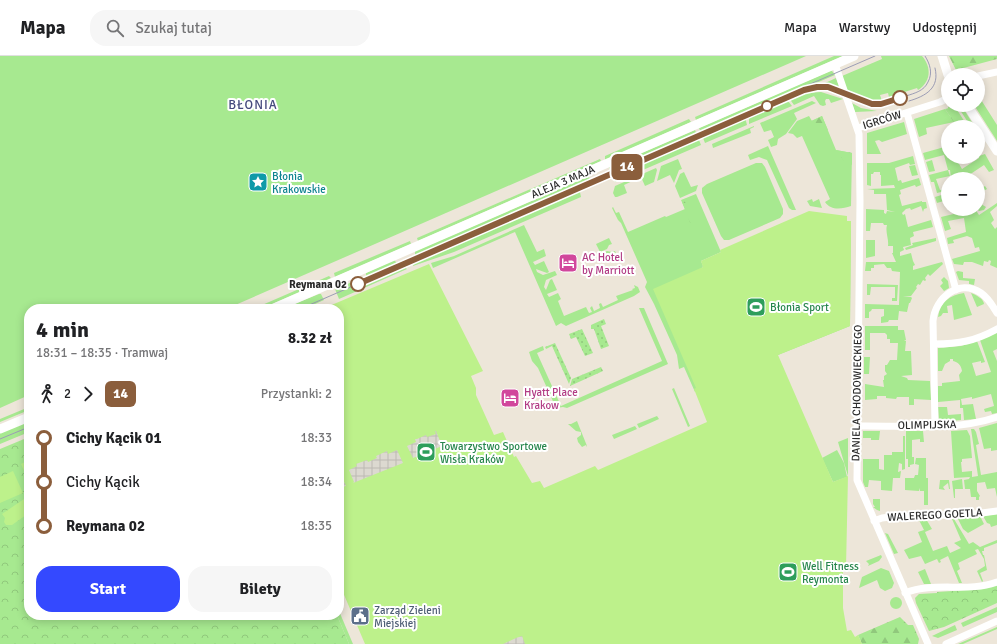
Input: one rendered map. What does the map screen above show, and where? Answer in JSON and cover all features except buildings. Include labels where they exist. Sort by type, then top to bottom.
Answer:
[{"type":"street","name":"ALEJA 3 MAJA","points":[[283,304],[854,56]]},
{"type":"street","points":[[942,56],[946,68]]},
{"type":"street","name":"IGRCÓW","points":[[835,64],[858,128],[941,100]]},
{"type":"street","points":[[985,75],[997,72]]},
{"type":"street","points":[[907,112],[956,290]]},
{"type":"street","points":[[972,112],[997,151]]},
{"type":"street","name":"DANIELA CHODOWIECKIEGO","points":[[858,128],[860,165],[857,480],[928,644]]},
{"type":"street","points":[[935,426],[934,317],[937,306],[943,298],[956,290],[966,288],[979,292],[987,298],[997,313]]},
{"type":"street","points":[[934,344],[954,344],[969,341],[997,329]]},
{"type":"street","name":"OLIMPIJSKA","points":[[857,426],[935,426],[969,424],[997,418]]},
{"type":"street","points":[[0,429],[24,419]]},
{"type":"street","name":"WALEREGO GOETLA","points":[[874,521],[889,517],[974,514],[997,511]]},
{"type":"street","points":[[905,593],[920,589],[986,585],[997,582]]},
{"type":"street","points":[[946,644],[997,621]]},
{"type":"green space","name":"Błonia Krakowskie","points":[[0,56],[806,56],[237,304],[24,304],[24,397],[0,408]]},
{"type":"green space","points":[[834,56],[843,56],[696,120],[695,117]]},
{"type":"green space","points":[[881,56],[922,56],[927,64],[929,73],[926,82],[918,90],[917,88],[889,97],[888,93],[880,95],[882,101],[877,102],[865,100],[848,93],[842,76],[882,59]]},
{"type":"green space","points":[[949,56],[997,56],[997,59],[963,68],[955,68]]},
{"type":"green space","points":[[832,71],[835,75],[788,95],[789,98],[745,117],[747,125],[705,143],[699,128]]},
{"type":"green space","points":[[836,78],[840,89],[823,85],[823,84]]},
{"type":"green space","points":[[821,92],[843,99],[831,103],[829,99],[826,99],[826,105],[823,106],[820,105],[814,96],[794,105],[789,98],[807,93]]},
{"type":"green space","points":[[788,101],[792,106],[749,124],[749,118]]},
{"type":"green space","points":[[812,101],[816,103],[794,113],[797,119],[786,134],[778,139],[777,145],[771,147],[768,140],[774,137],[771,130],[764,132],[760,123]]},
{"type":"green space","points":[[852,103],[861,108],[877,111],[855,112]]},
{"type":"green space","points":[[985,106],[997,125],[997,141],[985,120],[978,112],[985,112]]},
{"type":"green space","points":[[941,110],[941,112],[947,112],[953,120],[941,120],[941,125],[926,128],[927,134],[919,137],[914,119]]},
{"type":"green space","points":[[947,112],[951,112],[956,120],[952,120]]},
{"type":"green space","points":[[951,112],[958,112],[964,120],[956,120]]},
{"type":"green space","points":[[961,112],[966,112],[971,120],[966,120]]},
{"type":"green space","points":[[809,116],[812,121],[822,116],[836,150],[852,153],[851,206],[844,208],[833,208],[827,205],[825,202],[830,199],[802,136],[797,138],[793,134],[788,133],[797,121]]},
{"type":"green space","points":[[822,116],[828,130],[816,129],[811,121]]},
{"type":"green space","points":[[689,119],[691,122],[605,160],[605,156]]},
{"type":"green space","points":[[904,122],[907,134],[882,142],[879,140],[875,141],[881,154],[867,154],[867,133]]},
{"type":"green space","points":[[754,126],[750,129],[751,133],[713,148],[712,144]]},
{"type":"green space","points":[[695,130],[701,145],[615,182],[609,167]]},
{"type":"green space","points":[[768,146],[796,210],[789,208],[767,160],[759,157],[750,160],[748,155]]},
{"type":"green space","points":[[941,148],[941,156],[925,160],[923,153]]},
{"type":"green space","points":[[836,150],[852,153],[852,165],[844,161]]},
{"type":"green space","points":[[985,154],[994,170],[989,172],[984,165],[974,172],[950,172],[950,170],[948,170],[946,164],[959,164],[962,169],[970,164],[985,164]]},
{"type":"green space","points":[[913,156],[915,164],[910,165],[909,163],[895,168],[898,181],[901,180],[902,183],[919,178],[921,185],[916,187],[915,185],[900,190],[901,194],[899,195],[902,206],[922,201],[926,202],[927,208],[924,209],[923,212],[921,206],[911,210],[910,208],[906,209],[902,213],[903,215],[905,214],[908,227],[931,220],[933,227],[913,232],[914,236],[910,238],[911,245],[903,247],[904,250],[900,252],[900,256],[911,253],[915,265],[913,266],[913,270],[942,262],[943,264],[930,276],[928,274],[925,278],[926,280],[923,280],[920,285],[918,284],[911,296],[903,296],[912,298],[907,312],[899,311],[898,320],[889,320],[888,322],[881,323],[881,317],[884,316],[884,309],[872,309],[869,312],[869,318],[865,318],[865,304],[899,305],[900,272],[892,271],[891,268],[887,268],[884,264],[874,265],[874,268],[871,268],[871,271],[865,271],[866,262],[896,262],[892,253],[893,246],[888,246],[886,230],[887,225],[884,225],[883,223],[871,223],[870,231],[866,231],[866,209],[884,210],[884,213],[886,214],[887,211],[895,212],[887,210],[886,194],[874,194],[874,190],[867,189],[895,188],[894,185],[881,186],[880,172],[874,172],[871,174],[871,186],[867,185],[867,163],[889,163]]},
{"type":"green space","points":[[600,159],[601,161],[418,241],[417,238]]},
{"type":"green space","points":[[678,159],[682,169],[679,170],[674,183],[670,175],[657,181],[661,166]]},
{"type":"green space","points":[[932,160],[935,171],[929,172],[926,162]]},
{"type":"green space","points":[[756,163],[762,163],[765,167],[783,209],[783,214],[780,218],[729,240],[724,240],[702,193],[702,188],[707,184]]},
{"type":"green space","points":[[915,165],[918,175],[912,176],[909,166]]},
{"type":"green space","points":[[656,168],[657,170],[654,182],[645,186],[641,177],[624,185],[627,193],[615,197],[613,193],[615,186]]},
{"type":"green space","points":[[948,170],[949,172],[941,172],[941,178],[936,179],[941,192],[937,193],[934,182],[931,182],[929,175]]},
{"type":"green space","points":[[684,172],[691,187],[698,185],[696,191],[680,198],[675,186],[680,174]]},
{"type":"green space","points":[[589,177],[593,185],[580,192],[581,197],[454,252],[413,266],[415,261],[415,251]]},
{"type":"green space","name":"Błonia Sport","points":[[696,194],[721,252],[701,261],[703,266],[702,268],[851,221],[850,326],[778,355],[695,392],[684,367],[679,369],[677,355],[645,287],[647,282],[621,223],[612,208],[613,207],[616,213],[619,212],[628,232],[685,209],[681,200]]},
{"type":"green space","points":[[941,195],[941,202],[937,203],[935,197]]},
{"type":"green space","points":[[812,199],[813,202],[819,199],[822,208],[810,206],[807,201]]},
{"type":"green space","points":[[684,201],[696,216],[697,223],[696,227],[694,228],[691,225],[682,202]]},
{"type":"green space","points":[[997,203],[997,206],[990,212],[994,220],[991,223],[995,229],[997,227],[997,268],[990,265],[991,261],[989,260],[988,262],[984,261],[983,266],[972,262],[964,262],[963,265],[954,264],[952,259],[980,251],[979,247],[975,248],[972,238],[967,236],[953,240],[954,243],[948,244],[947,238],[966,232],[964,218],[948,221],[951,229],[945,231],[941,217],[985,216],[985,211]]},
{"type":"green space","name":"Towarzystwo Sportowe Wisła Kraków","points":[[809,211],[847,216],[847,221],[851,221],[850,326],[778,355],[833,482],[848,476],[846,568],[843,569],[843,608],[847,631],[851,630],[855,637],[858,635],[862,644],[365,644],[344,595],[344,304],[334,304],[429,264],[483,371],[471,376],[476,388],[476,395],[494,435],[503,432],[514,457],[516,456],[532,483],[540,481],[544,488],[595,466],[598,470],[707,422],[694,389],[696,388],[653,289],[703,267],[701,261],[721,252],[720,250]]},
{"type":"green space","points":[[524,225],[537,252],[544,249],[546,256],[533,262],[535,265],[544,261],[549,272],[547,273],[536,269],[537,272],[543,275],[555,271],[557,275],[546,280],[544,287],[546,290],[550,280],[552,279],[557,290],[547,294],[549,297],[558,293],[561,299],[558,301],[564,316],[586,307],[589,313],[592,312],[590,308],[592,306],[594,311],[600,308],[599,304],[601,303],[603,307],[618,300],[616,296],[633,290],[632,289],[635,288],[634,285],[638,287],[640,292],[566,326],[561,323],[556,326],[515,232],[433,268],[431,263],[454,256]]},
{"type":"green space","points":[[609,238],[612,244],[609,245],[607,249],[600,252],[596,244]]},
{"type":"green space","points":[[936,238],[936,241],[906,250],[905,248],[913,245],[912,243]]},
{"type":"green space","points":[[866,240],[875,240],[875,256],[866,258]]},
{"type":"green space","points":[[410,241],[411,244],[335,277],[334,273]]},
{"type":"green space","points":[[607,251],[615,251],[617,256],[604,262],[600,254]]},
{"type":"green space","points":[[394,260],[401,267],[403,266],[407,269],[339,299],[335,289],[366,276],[366,273]]},
{"type":"green space","points":[[956,272],[963,272],[963,278],[975,279],[974,285],[969,284],[969,281],[959,280]]},
{"type":"green space","points":[[329,276],[331,278],[272,304],[265,304]]},
{"type":"green space","points":[[944,277],[948,281],[949,288],[944,291],[940,286],[943,283],[941,280]]},
{"type":"green space","points":[[867,284],[898,285],[897,301],[892,301],[892,298],[895,298],[895,287],[871,287],[870,295],[867,295]]},
{"type":"green space","points":[[964,293],[972,315],[954,320],[952,305],[947,306],[948,313],[943,313],[938,317],[941,307],[946,300],[954,295]]},
{"type":"green space","points":[[971,293],[981,299],[984,304],[977,307]]},
{"type":"green space","points":[[319,294],[321,294],[324,300],[315,304],[294,304]]},
{"type":"green space","points":[[639,308],[644,308],[668,364],[567,408],[556,408],[538,368],[532,361],[529,352],[543,346],[544,350],[537,353],[561,406],[662,361]]},
{"type":"green space","points":[[604,319],[606,324],[601,326],[609,346],[601,349],[594,329],[591,329],[591,325]]},
{"type":"green space","points":[[865,326],[898,326],[898,330],[904,330],[906,340],[904,340],[906,341],[905,351],[911,351],[912,375],[901,376],[907,378],[908,380],[930,381],[931,400],[914,399],[914,405],[909,405],[909,397],[897,397],[896,399],[886,398],[886,396],[877,396],[877,399],[865,400],[865,384],[884,387],[883,380],[884,376],[887,374],[885,371],[885,365],[887,365],[890,360],[897,360],[898,343],[890,343],[890,339],[887,339],[887,335],[885,333],[870,333],[870,350],[865,350]]},
{"type":"green space","points":[[582,329],[593,353],[585,356],[576,337],[571,339],[569,334]]},
{"type":"green space","points":[[997,332],[997,349],[993,351],[997,361],[997,413],[992,414],[991,411],[985,412],[984,409],[994,406],[991,394],[972,399],[972,397],[961,399],[962,405],[973,404],[976,419],[964,420],[963,408],[960,408],[960,400],[938,402],[938,386],[942,386],[942,383],[960,381],[959,375],[962,371],[959,364],[953,361],[953,359],[950,359],[950,361],[945,364],[942,371],[938,371],[938,348],[961,346],[977,341],[985,362],[981,363],[981,361],[972,363],[976,376],[991,372],[980,340]]},
{"type":"green space","points":[[555,343],[571,378],[569,384],[552,346],[546,349],[545,347]]},
{"type":"green space","points":[[864,357],[870,357],[869,374],[864,374]]},
{"type":"green space","points":[[601,367],[603,371],[570,386],[572,379]]},
{"type":"green space","points":[[674,388],[690,426],[688,427],[672,389]]},
{"type":"green space","points":[[938,407],[947,407],[948,415],[961,414],[961,420],[939,421]]},
{"type":"green space","points":[[24,409],[24,412],[0,422],[0,419]]},
{"type":"green space","points":[[657,416],[659,419],[639,428],[637,424]]},
{"type":"green space","points":[[24,421],[24,434],[0,444],[0,432]]},
{"type":"green space","points":[[577,421],[587,447],[586,445],[582,447],[578,442],[577,438],[581,435],[581,432],[576,431],[568,424]]},
{"type":"green space","points":[[997,423],[997,450],[991,451],[991,448],[984,449],[979,428]]},
{"type":"green space","points":[[635,426],[637,429],[614,439],[612,435]]},
{"type":"green space","points":[[971,429],[974,429],[976,432],[979,444],[976,445],[981,475],[997,472],[997,497],[995,488],[987,489],[985,482],[977,483],[977,491],[980,496],[979,500],[976,500],[976,497],[971,497],[970,489],[965,489],[964,480],[969,479],[970,477],[954,478],[951,431],[967,430],[970,436],[972,458],[962,459],[962,472],[972,471],[972,477],[978,476]]},
{"type":"green space","points":[[863,431],[880,431],[879,440],[863,438]]},
{"type":"green space","points":[[906,431],[923,431],[924,442],[920,442],[920,439],[912,440],[912,457],[914,457],[914,464],[910,465],[910,467],[908,467],[908,459],[906,459]]},
{"type":"green space","points":[[903,436],[905,436],[905,469],[902,470],[902,464],[899,463],[898,472],[901,471],[900,478],[893,478],[892,491],[881,490],[881,481],[869,480],[868,487],[865,487],[863,482],[863,459],[879,459],[879,469],[884,470],[884,455],[892,455],[892,452],[903,452]]},
{"type":"green space","points":[[848,438],[848,476],[838,442]]},
{"type":"green space","points":[[24,439],[24,620],[339,620],[349,644],[0,644],[0,449]]},
{"type":"green space","points":[[837,450],[844,463],[847,477],[833,482],[822,458]]},
{"type":"green space","points":[[916,458],[926,458],[928,505],[924,505],[924,491],[920,491],[920,488],[919,491],[905,490],[905,478],[914,478],[915,475],[918,475],[919,465],[915,464]]},
{"type":"green space","points":[[24,462],[24,470],[21,464]]},
{"type":"green space","points":[[13,471],[23,493],[0,503],[0,477]]},
{"type":"green space","points":[[962,479],[963,489],[955,489],[954,498],[952,481]]},
{"type":"green space","points":[[940,480],[949,480],[950,489],[948,483],[943,487],[945,490],[939,489]]},
{"type":"green space","points":[[24,499],[24,516],[12,525],[6,525],[4,522],[5,518],[2,514]]},
{"type":"green space","points":[[873,499],[880,499],[880,511],[873,507],[875,507],[873,504]]},
{"type":"green space","points":[[997,514],[997,525],[991,527],[983,516]]},
{"type":"green space","points":[[980,516],[984,524],[968,533],[963,529],[957,517]]},
{"type":"green space","points":[[926,519],[932,529],[925,532],[933,551],[947,546],[950,553],[961,548],[954,543],[961,540],[952,519],[954,519],[969,544],[973,542],[980,547],[997,540],[997,543],[984,548],[984,551],[982,551],[987,570],[980,573],[982,582],[977,571],[985,566],[984,559],[978,549],[975,550],[977,554],[958,563],[960,569],[957,571],[962,583],[959,583],[948,556],[940,560],[941,562],[939,563],[937,559],[925,564],[921,556],[909,559],[904,550],[922,542],[918,532],[924,530],[919,520]]},
{"type":"green space","points":[[885,533],[888,534],[898,553],[894,554]]},
{"type":"green space","points":[[881,555],[882,557],[879,561],[868,566],[869,564],[866,561]]},
{"type":"green space","points":[[881,568],[889,571],[894,583],[892,588],[885,591],[880,588],[877,580],[859,588],[862,577]]},
{"type":"green space","points":[[925,569],[931,584],[924,584],[918,572]]},
{"type":"green space","points":[[997,585],[997,603],[944,627],[929,631],[915,598],[919,594],[982,589]]},
{"type":"green space","points":[[894,597],[898,597],[902,603],[898,609],[894,609],[890,605],[890,601]]},
{"type":"green space","points":[[997,607],[997,612],[963,627],[961,623]]},
{"type":"green space","points":[[900,617],[908,625],[913,625],[919,639],[918,644],[862,644],[858,635]]},
{"type":"green space","points":[[339,620],[343,620],[353,644],[349,644]]},
{"type":"green space","points":[[955,625],[957,630],[938,638],[932,636]]},
{"type":"green space","points":[[997,627],[997,629],[963,644],[958,644]]},
{"type":"shaded area","points":[[435,431],[442,446],[413,458],[407,446],[416,442],[415,439],[426,435],[427,437],[436,434]]},
{"type":"shaded area","points":[[397,450],[403,463],[353,483],[354,482],[349,470],[357,466],[356,464],[367,460],[368,462],[387,451],[388,454]]},
{"type":"shaded area","points":[[522,636],[525,644],[503,644],[516,638]]},
{"type":"tram line","points":[[808,85],[875,56]]},
{"type":"tram line","points":[[312,304],[804,90],[818,87],[831,88],[867,103],[873,104],[886,103],[916,93],[922,90],[930,79],[930,69],[925,56]]},
{"type":"tram line","points":[[909,101],[921,97],[930,90],[935,81],[935,68]]},
{"type":"tram line","name":"14","points":[[358,284],[804,90],[820,86],[828,87],[872,104],[881,104],[900,98]]},
{"type":"tram line","points":[[0,439],[24,429]]},
{"type":"place","name":"Błonia Krakowskie","points":[[258,182]]},
{"type":"place","name":"AC Hotel by Marriott","points":[[568,263]]},
{"type":"place","name":"Reymana 02","points":[[358,284]]},
{"type":"place","name":"Błonia Sport","points":[[756,307]]},
{"type":"place","name":"Hyatt Place Krakow","points":[[510,398]]},
{"type":"place","name":"Towarzystwo Sportowe Wisła Kraków","points":[[426,452]]},
{"type":"place","name":"Well Fitness Reymonta","points":[[788,572]]},
{"type":"place","name":"Zarząd Zieleni Miejskiej","points":[[360,616]]},
{"type":"district","name":"BŁONIA","points":[[253,105]]}]
